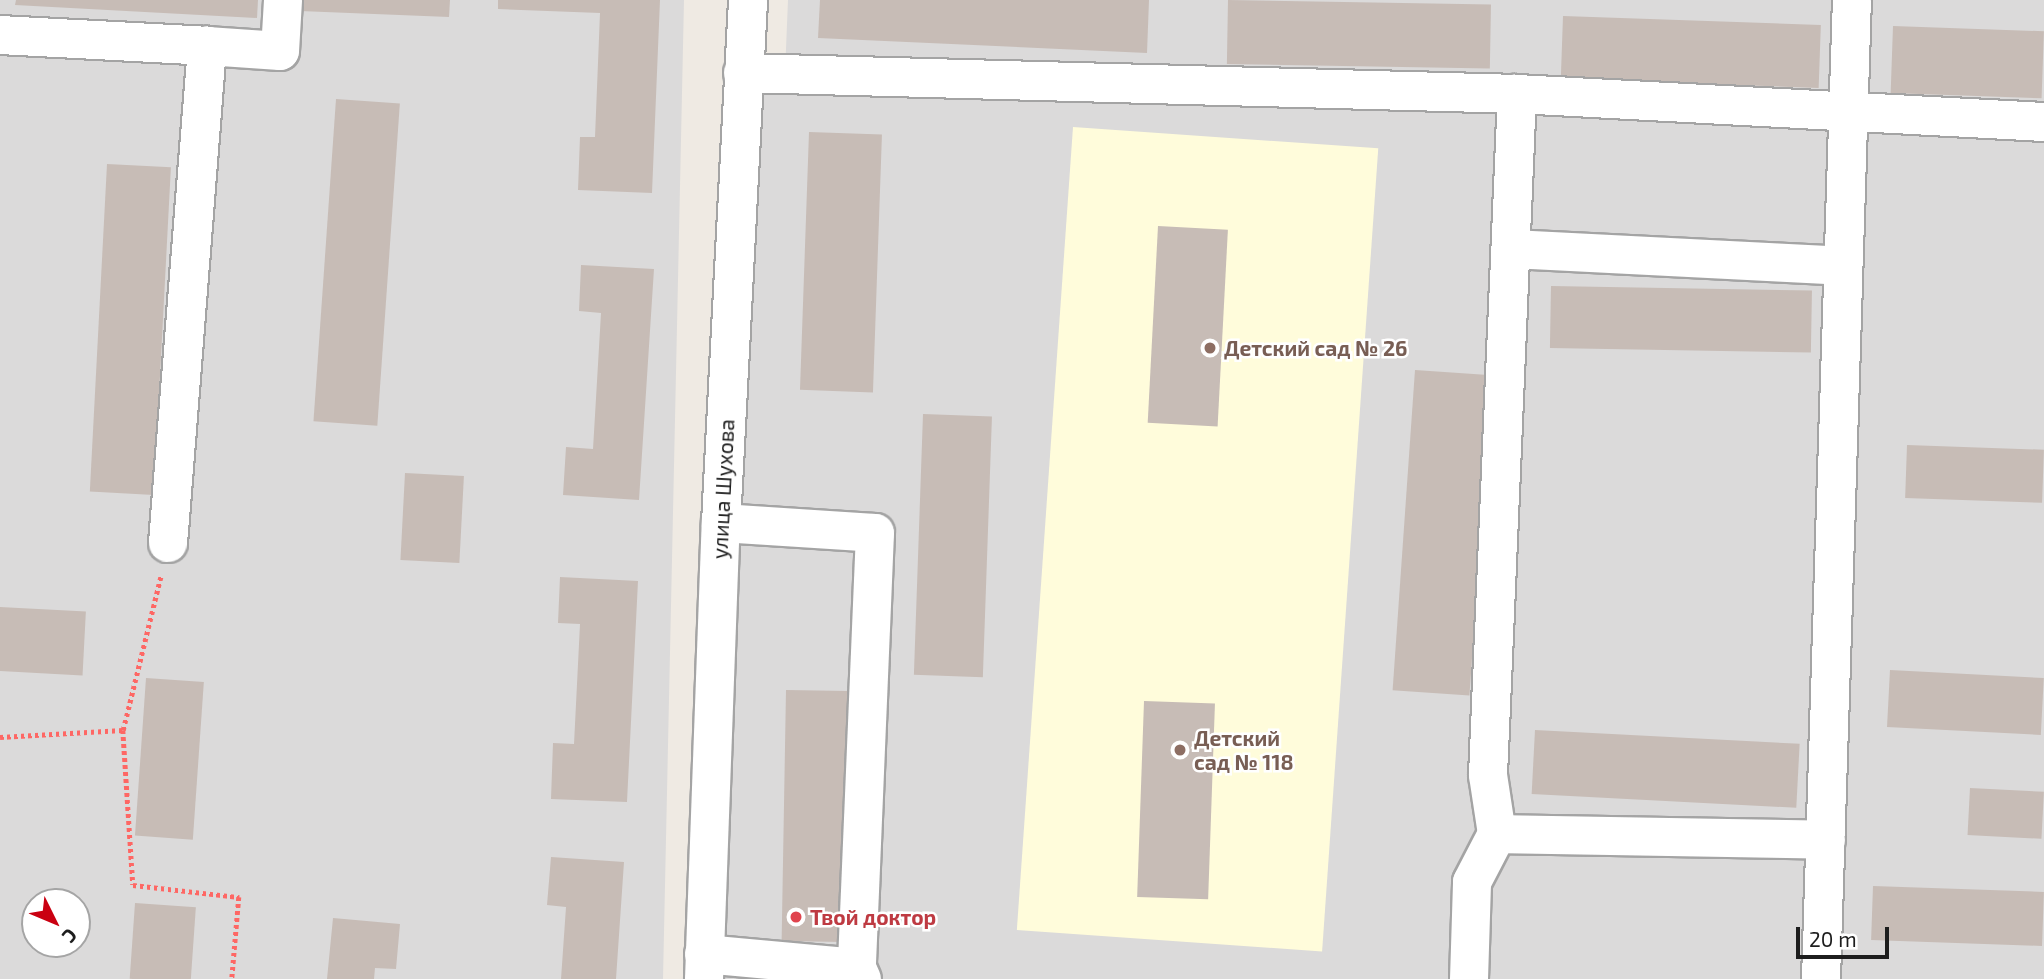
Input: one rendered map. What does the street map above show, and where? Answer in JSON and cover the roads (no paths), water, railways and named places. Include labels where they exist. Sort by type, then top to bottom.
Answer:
[{"type":"street","points":[[0,35],[280,51],[283,0]]},
{"type":"street","name":"улица Шухова","points":[[704,967],[721,523],[748,0]]},
{"type":"street","points":[[1821,979],[1852,0]]},
{"type":"street","points":[[168,543],[206,46]]},
{"type":"street","points":[[743,73],[1517,94],[2044,122]]},
{"type":"street","points":[[1469,979],[1472,882],[1497,834],[1488,775],[1517,94]]},
{"type":"street","points":[[1511,249],[1843,266]]},
{"type":"street","points":[[704,967],[859,974],[875,533],[721,523]]},
{"type":"street","points":[[1497,834],[1826,841]]},
{"type":"place","name":"Детский сад № 26","points":[[1210,348]]},
{"type":"place","name":"Детский сад № 118","points":[[1180,750]]},
{"type":"place","name":"Твой доктор","points":[[796,917]]}]
